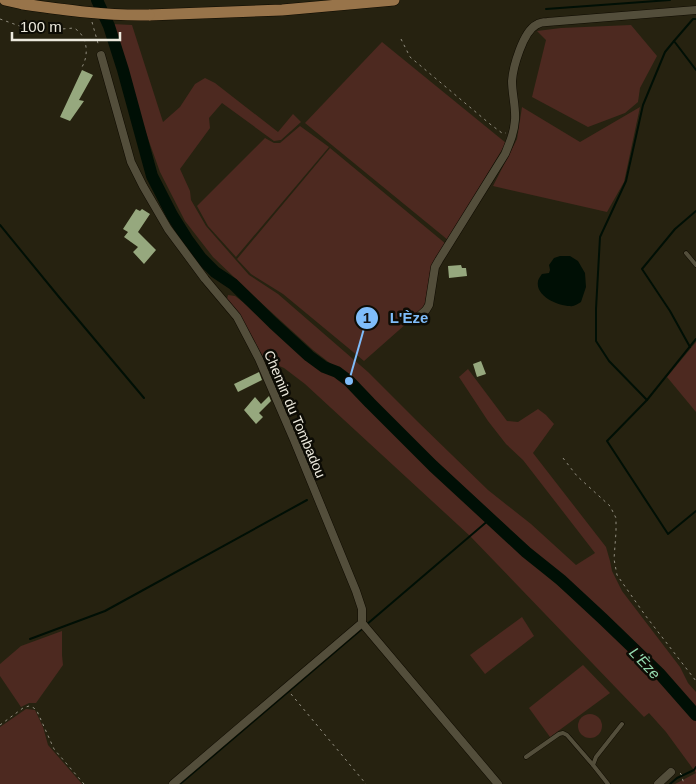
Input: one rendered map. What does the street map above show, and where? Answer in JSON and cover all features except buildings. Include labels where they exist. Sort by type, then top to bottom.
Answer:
[{"type":"main road","points":[[5,0],[86,13],[120,16],[282,10],[394,0]]},
{"type":"street","points":[[416,319],[426,310],[428,305],[439,260],[505,154],[514,131],[515,112],[512,83],[515,63],[522,44],[534,25],[547,22],[696,10]]},
{"type":"street","name":"Chemin du Tombadou","points":[[101,55],[131,162],[168,229],[237,317],[259,359],[356,591],[362,609],[362,623]]},
{"type":"street","points":[[173,784],[362,623],[498,784]]},
{"type":"street","points":[[658,784],[671,772]]},
{"type":"lane","points":[[686,253],[696,265]]},
{"type":"lane","points":[[593,765],[596,757],[622,724]]},
{"type":"lane","points":[[526,757],[563,733],[567,735],[608,784]]},
{"type":"path","points":[[90,18],[101,55]]},
{"type":"path","points":[[0,19],[37,31],[74,28],[79,31],[87,50],[86,61],[82,67]]},
{"type":"path","points":[[401,39],[410,57],[490,124],[502,133],[508,134],[514,131]]},
{"type":"path","points":[[563,458],[577,476],[610,506],[616,518],[614,566],[617,575],[696,681]]},
{"type":"path","points":[[286,688],[366,784]]},
{"type":"path","points":[[0,725],[23,708],[29,706],[34,708],[54,749],[84,784]]},
{"type":"path","points":[[671,772],[681,774],[684,784]]},
{"type":"shaded area","points":[[112,24],[132,25],[163,122],[180,107],[195,84],[205,78],[215,83],[278,132],[293,114],[301,122],[281,140],[274,141],[222,103],[209,118],[210,128],[180,169],[190,191],[191,200],[206,226],[249,275],[278,294],[368,372],[488,490],[531,524],[576,565],[595,553],[523,460],[506,444],[488,421],[459,377],[468,369],[507,421],[518,422],[538,409],[546,415],[554,424],[533,453],[606,547],[612,571],[622,591],[680,667],[688,683],[696,692],[696,710],[618,629],[369,399],[348,377],[313,350],[213,257],[185,221],[160,172],[136,105],[115,40]]},
{"type":"shaded area","points":[[631,25],[657,56],[640,88],[638,102],[625,113],[588,127],[532,97],[546,40],[537,31]]},
{"type":"shaded area","points":[[382,42],[506,143],[448,240],[305,123]]},
{"type":"shaded area","points":[[522,107],[580,142],[640,107],[624,182],[607,212],[493,186],[517,139]]},
{"type":"shaded area","points":[[300,126],[329,147],[236,257],[208,226],[197,206],[265,138],[274,143],[280,143]]},
{"type":"shaded area","points":[[330,148],[446,244],[433,262],[424,308],[364,361],[283,294],[251,274],[237,259]]},
{"type":"shaded area","points":[[570,256],[578,261],[585,273],[586,287],[581,302],[573,306],[565,306],[548,299],[538,286],[538,280],[542,274],[549,273],[549,265],[554,258]]},
{"type":"shaded area","points":[[228,295],[235,296],[251,308],[317,368],[338,376],[348,383],[436,474],[524,556],[658,675],[696,720],[696,773],[666,732],[649,713],[644,717],[470,536],[305,384],[284,368],[265,360],[239,314],[227,299]]},
{"type":"shaded area","points":[[696,342],[696,412],[667,377]]},
{"type":"shaded area","points":[[522,617],[534,636],[485,674],[470,655]]},
{"type":"shaded area","points":[[62,631],[63,665],[36,703],[29,703],[21,707],[0,676],[0,664],[21,646]]},
{"type":"shaded area","points":[[583,665],[610,693],[550,737],[529,708]]},
{"type":"shaded area","points":[[26,709],[35,710],[43,727],[48,745],[82,784],[0,784],[0,727]]},
{"type":"shaded area","points":[[590,714],[595,715],[601,721],[601,731],[595,737],[590,738],[585,737],[579,731],[578,726],[579,721],[585,715]]},
{"type":"shaded area","points":[[696,773],[696,784],[675,784]]},
{"type":"waterway","name":"L'Èze","points":[[97,0],[109,26],[123,70],[152,176],[172,215],[201,258],[215,272],[233,284],[309,356],[349,381],[433,466],[526,552],[561,580],[603,619],[659,673],[696,715]]},
{"type":"waterway","points":[[546,9],[670,0]]},
{"type":"waterway","points":[[696,19],[693,19],[674,41],[696,70]]},
{"type":"waterway","points":[[647,400],[609,361],[596,341],[600,237],[626,181],[643,105],[665,52],[674,41]]},
{"type":"waterway","points":[[690,347],[670,311],[642,269],[675,229],[696,211]]},
{"type":"waterway","points":[[0,225],[144,398]]},
{"type":"waterway","points":[[696,339],[647,400],[607,441],[668,534],[696,511]]},
{"type":"waterway","points":[[30,639],[105,611],[307,500]]},
{"type":"waterway","points":[[366,625],[490,519]]},
{"type":"waterway","points":[[180,784],[363,628]]},
{"type":"waterway","points":[[670,784],[696,767]]},
{"type":"place","name":"L'Èze","points":[[349,381]]}]
